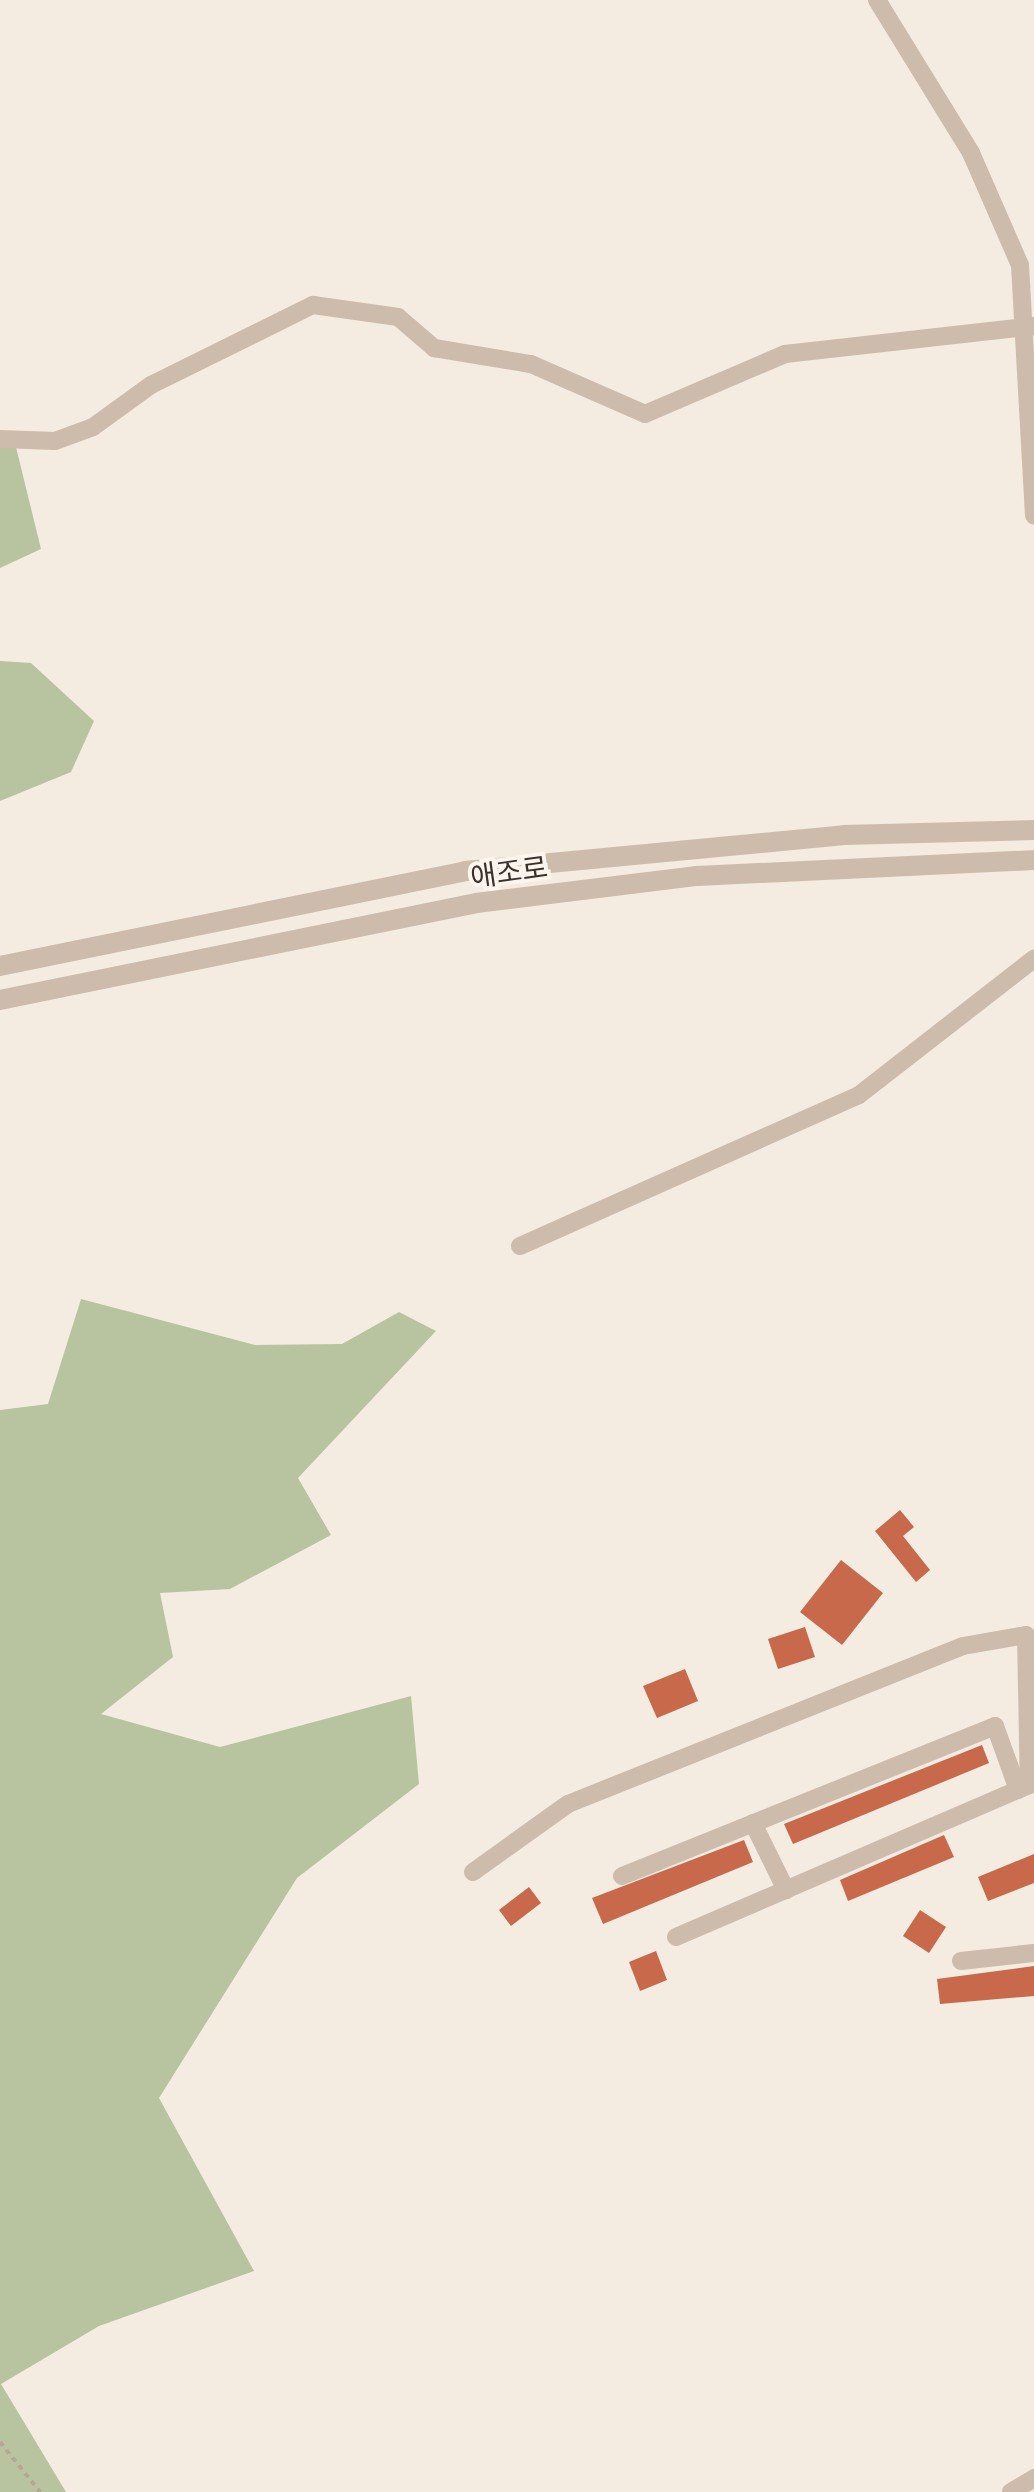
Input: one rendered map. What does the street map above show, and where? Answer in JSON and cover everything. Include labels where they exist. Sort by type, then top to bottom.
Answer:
[{"type":"street","points":[[877,0],[1001,216],[1032,326],[1024,431],[1034,516]]},
{"type":"street","points":[[0,439],[54,441],[93,427],[151,385],[313,305],[398,317],[434,348],[531,364],[645,414],[785,354],[1032,326]]},
{"type":"street","name":"애조로","points":[[0,966],[465,871],[825,836],[1034,830]]},
{"type":"street","name":"애조로","points":[[0,1000],[476,903],[716,874],[1034,860]]},
{"type":"street","points":[[520,1246],[859,1095],[1034,959]]},
{"type":"street","points":[[473,1872],[568,1804],[963,1646],[1026,1636],[1027,1786]]},
{"type":"street","points":[[622,1876],[995,1726],[1027,1786]]},
{"type":"street","points":[[676,1937],[1027,1786]]},
{"type":"street","points":[[752,1823],[786,1890]]},
{"type":"street","points":[[961,1961],[1034,1953]]},
{"type":"street","points":[[1011,2492],[1034,2478]]},
{"type":"path","points":[[0,2442],[40,2492]]},
{"type":"green space","points":[[13,435],[41,549],[0,568],[0,436]]},
{"type":"green space","points":[[0,661],[31,663],[94,721],[71,772],[0,801]]},
{"type":"green space","points":[[81,1299],[255,1345],[342,1344],[399,1312],[436,1331],[298,1478],[331,1535],[230,1589],[160,1593],[173,1657],[101,1714],[220,1747],[411,1696],[419,1784],[297,1878],[159,2098],[254,2271],[99,2326],[1,2384],[66,2492],[0,2492],[0,1410],[48,1404]]},
{"type":"building","points":[[900,1510],[914,1527],[903,1536],[930,1570],[916,1582],[875,1531]]},
{"type":"building","points":[[841,1560],[883,1593],[842,1645],[800,1612]]},
{"type":"building","points":[[805,1627],[815,1657],[778,1669],[768,1639]]},
{"type":"building","points":[[685,1669],[698,1701],[657,1718],[643,1686]]},
{"type":"building","points":[[982,1745],[989,1763],[793,1844],[784,1824]]},
{"type":"building","points":[[944,1835],[954,1857],[848,1901],[840,1880]]},
{"type":"building","points":[[744,1840],[753,1862],[603,1924],[592,1898]]},
{"type":"building","points":[[1034,1854],[1034,1883],[988,1901],[978,1877]]},
{"type":"building","points":[[529,1887],[541,1903],[511,1926],[499,1910]]},
{"type":"building","points":[[920,1910],[946,1927],[929,1953],[903,1936]]},
{"type":"building","points":[[656,1951],[667,1980],[640,1991],[629,1962]]},
{"type":"building","points":[[1034,1966],[1034,1996],[940,2004],[937,1979]]}]
